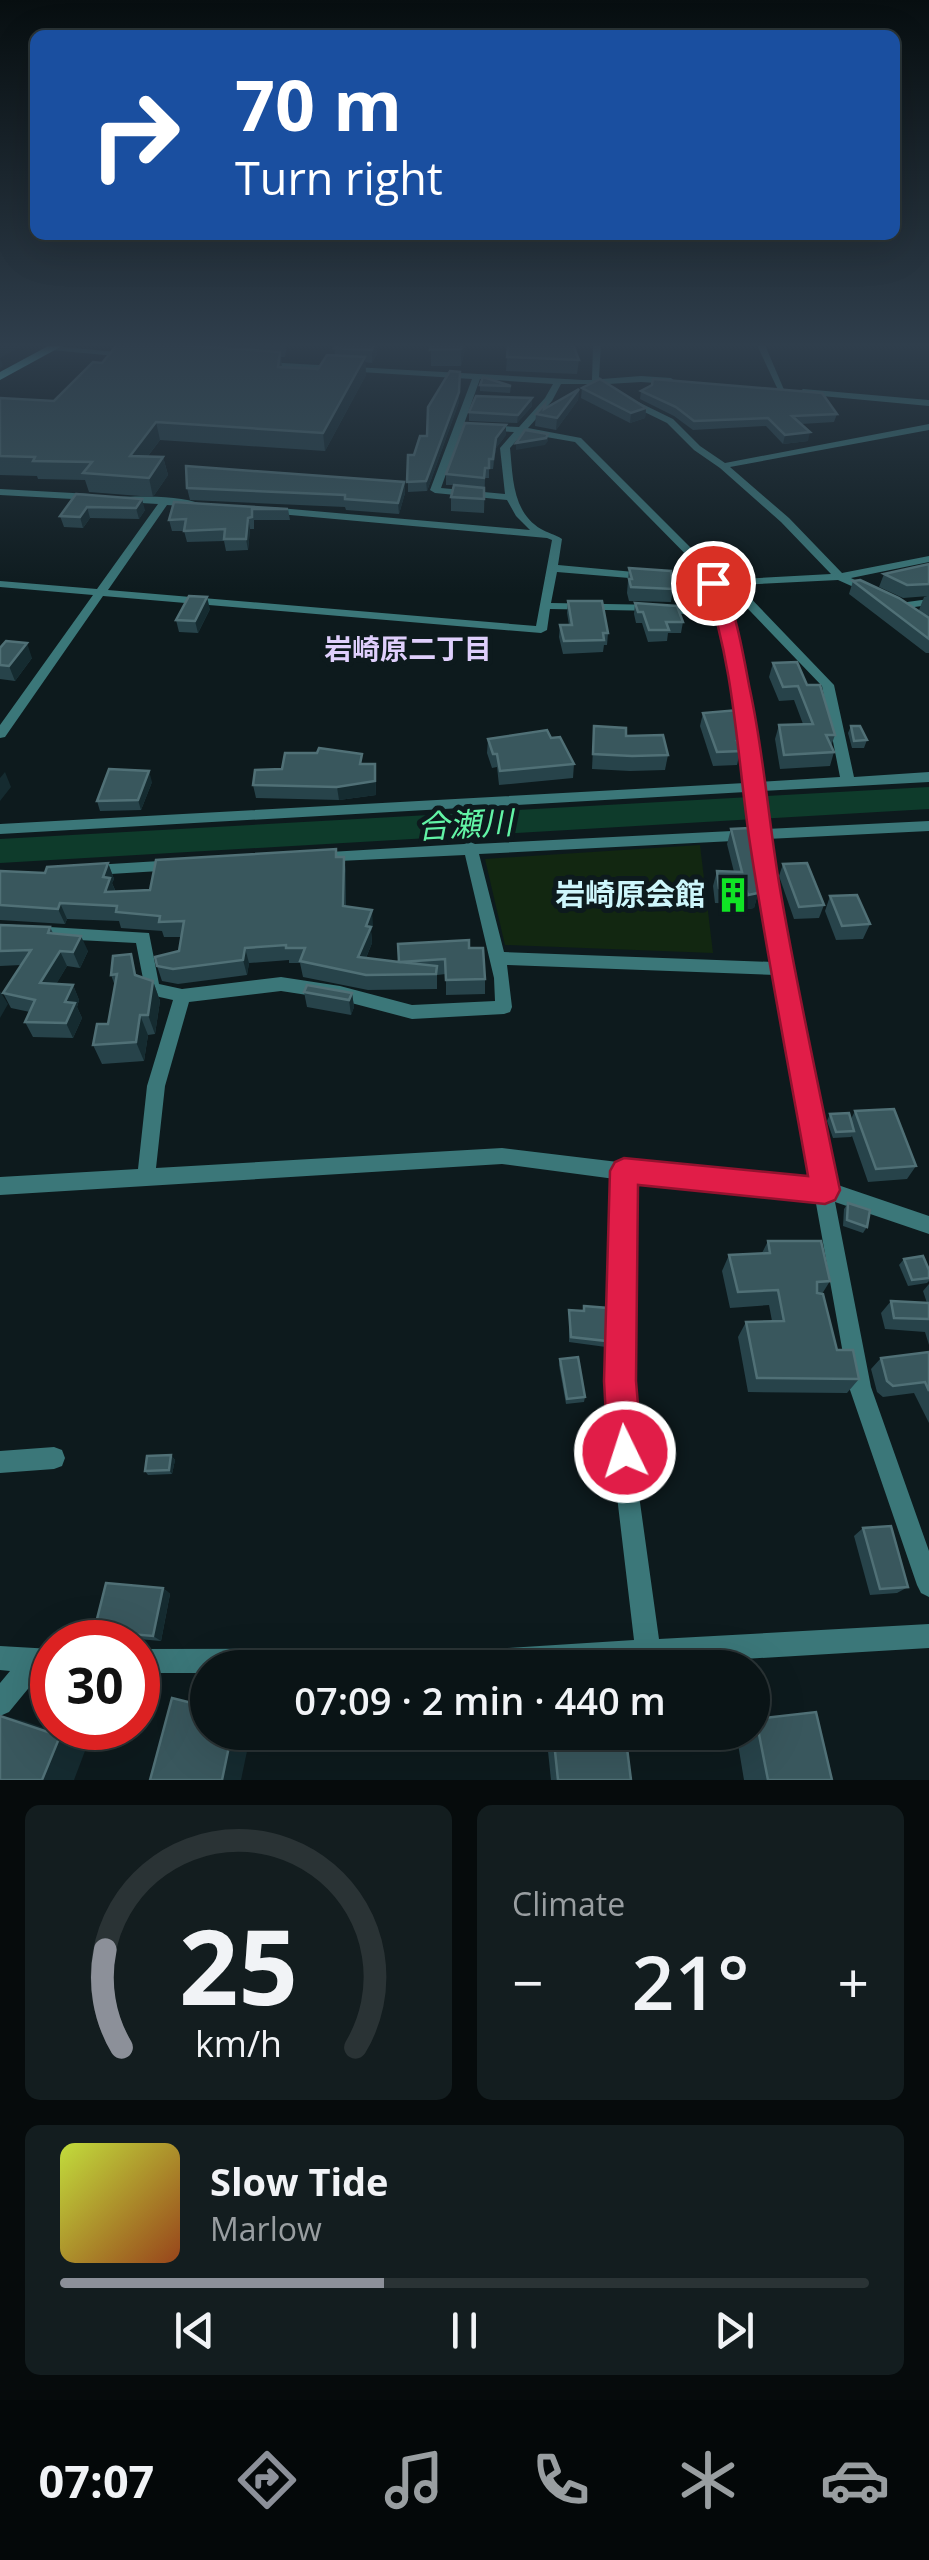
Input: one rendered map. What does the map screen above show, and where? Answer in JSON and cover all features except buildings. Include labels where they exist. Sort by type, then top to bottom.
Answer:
[{"type":"street","points":[[459,428],[435,490],[508,497]]},
{"type":"street","points":[[491,428],[578,440],[828,684],[848,781]]},
{"type":"street","points":[[677,428],[785,520],[840,577],[900,606],[914,617]]},
{"type":"street","points":[[723,466],[923,428]]},
{"type":"street","points":[[0,584],[541,630],[557,540],[524,521],[508,497],[505,448],[520,430]]},
{"type":"street","points":[[0,492],[204,504]]},
{"type":"street","points":[[0,734],[165,501]]},
{"type":"street","points":[[263,509],[538,532]]},
{"type":"street","points":[[553,568],[721,583],[840,577],[929,559]]},
{"type":"street","points":[[721,583],[748,724],[753,789],[782,970],[860,1388],[927,1576]]},
{"type":"street","points":[[900,606],[929,602]]},
{"type":"street","points":[[548,606],[661,608],[725,616]]},
{"type":"street","points":[[0,829],[929,777]]},
{"type":"street","points":[[299,858],[929,826]]},
{"type":"street","points":[[0,930],[144,937],[152,989],[182,996],[281,984],[340,993],[412,1012],[504,1007],[497,958],[470,847]]},
{"type":"street","points":[[68,872],[184,865]]},
{"type":"street","points":[[497,958],[782,970]]},
{"type":"street","points":[[146,1178],[156,1086],[182,996]]},
{"type":"street","points":[[0,1186],[502,1156],[825,1190],[929,1225]]},
{"type":"street","points":[[624,1171],[620,1381],[627,1488],[648,1650]]},
{"type":"street","points":[[0,1462],[54,1458]]},
{"type":"street","points":[[683,1650],[929,1636]]},
{"type":"street","points":[[0,1658],[30,1660]]},
{"type":"street","points":[[160,1661],[190,1661]]},
{"type":"street","points":[[0,1703],[30,1674]]},
{"type":"green space","points":[[700,845],[713,953],[505,945],[485,859]]},
{"type":"waterway","name":"合瀬川","points":[[0,851],[929,798]]},
{"type":"place","name":"岩崎原会館","points":[[733,895]]},
{"type":"district","name":"岩崎原二丁目","points":[[408,649]]},
{"type":"route","points":[[625,1452],[620,1381],[624,1171],[825,1190],[770,902],[752,786],[748,724],[725,616],[713,583]]}]
